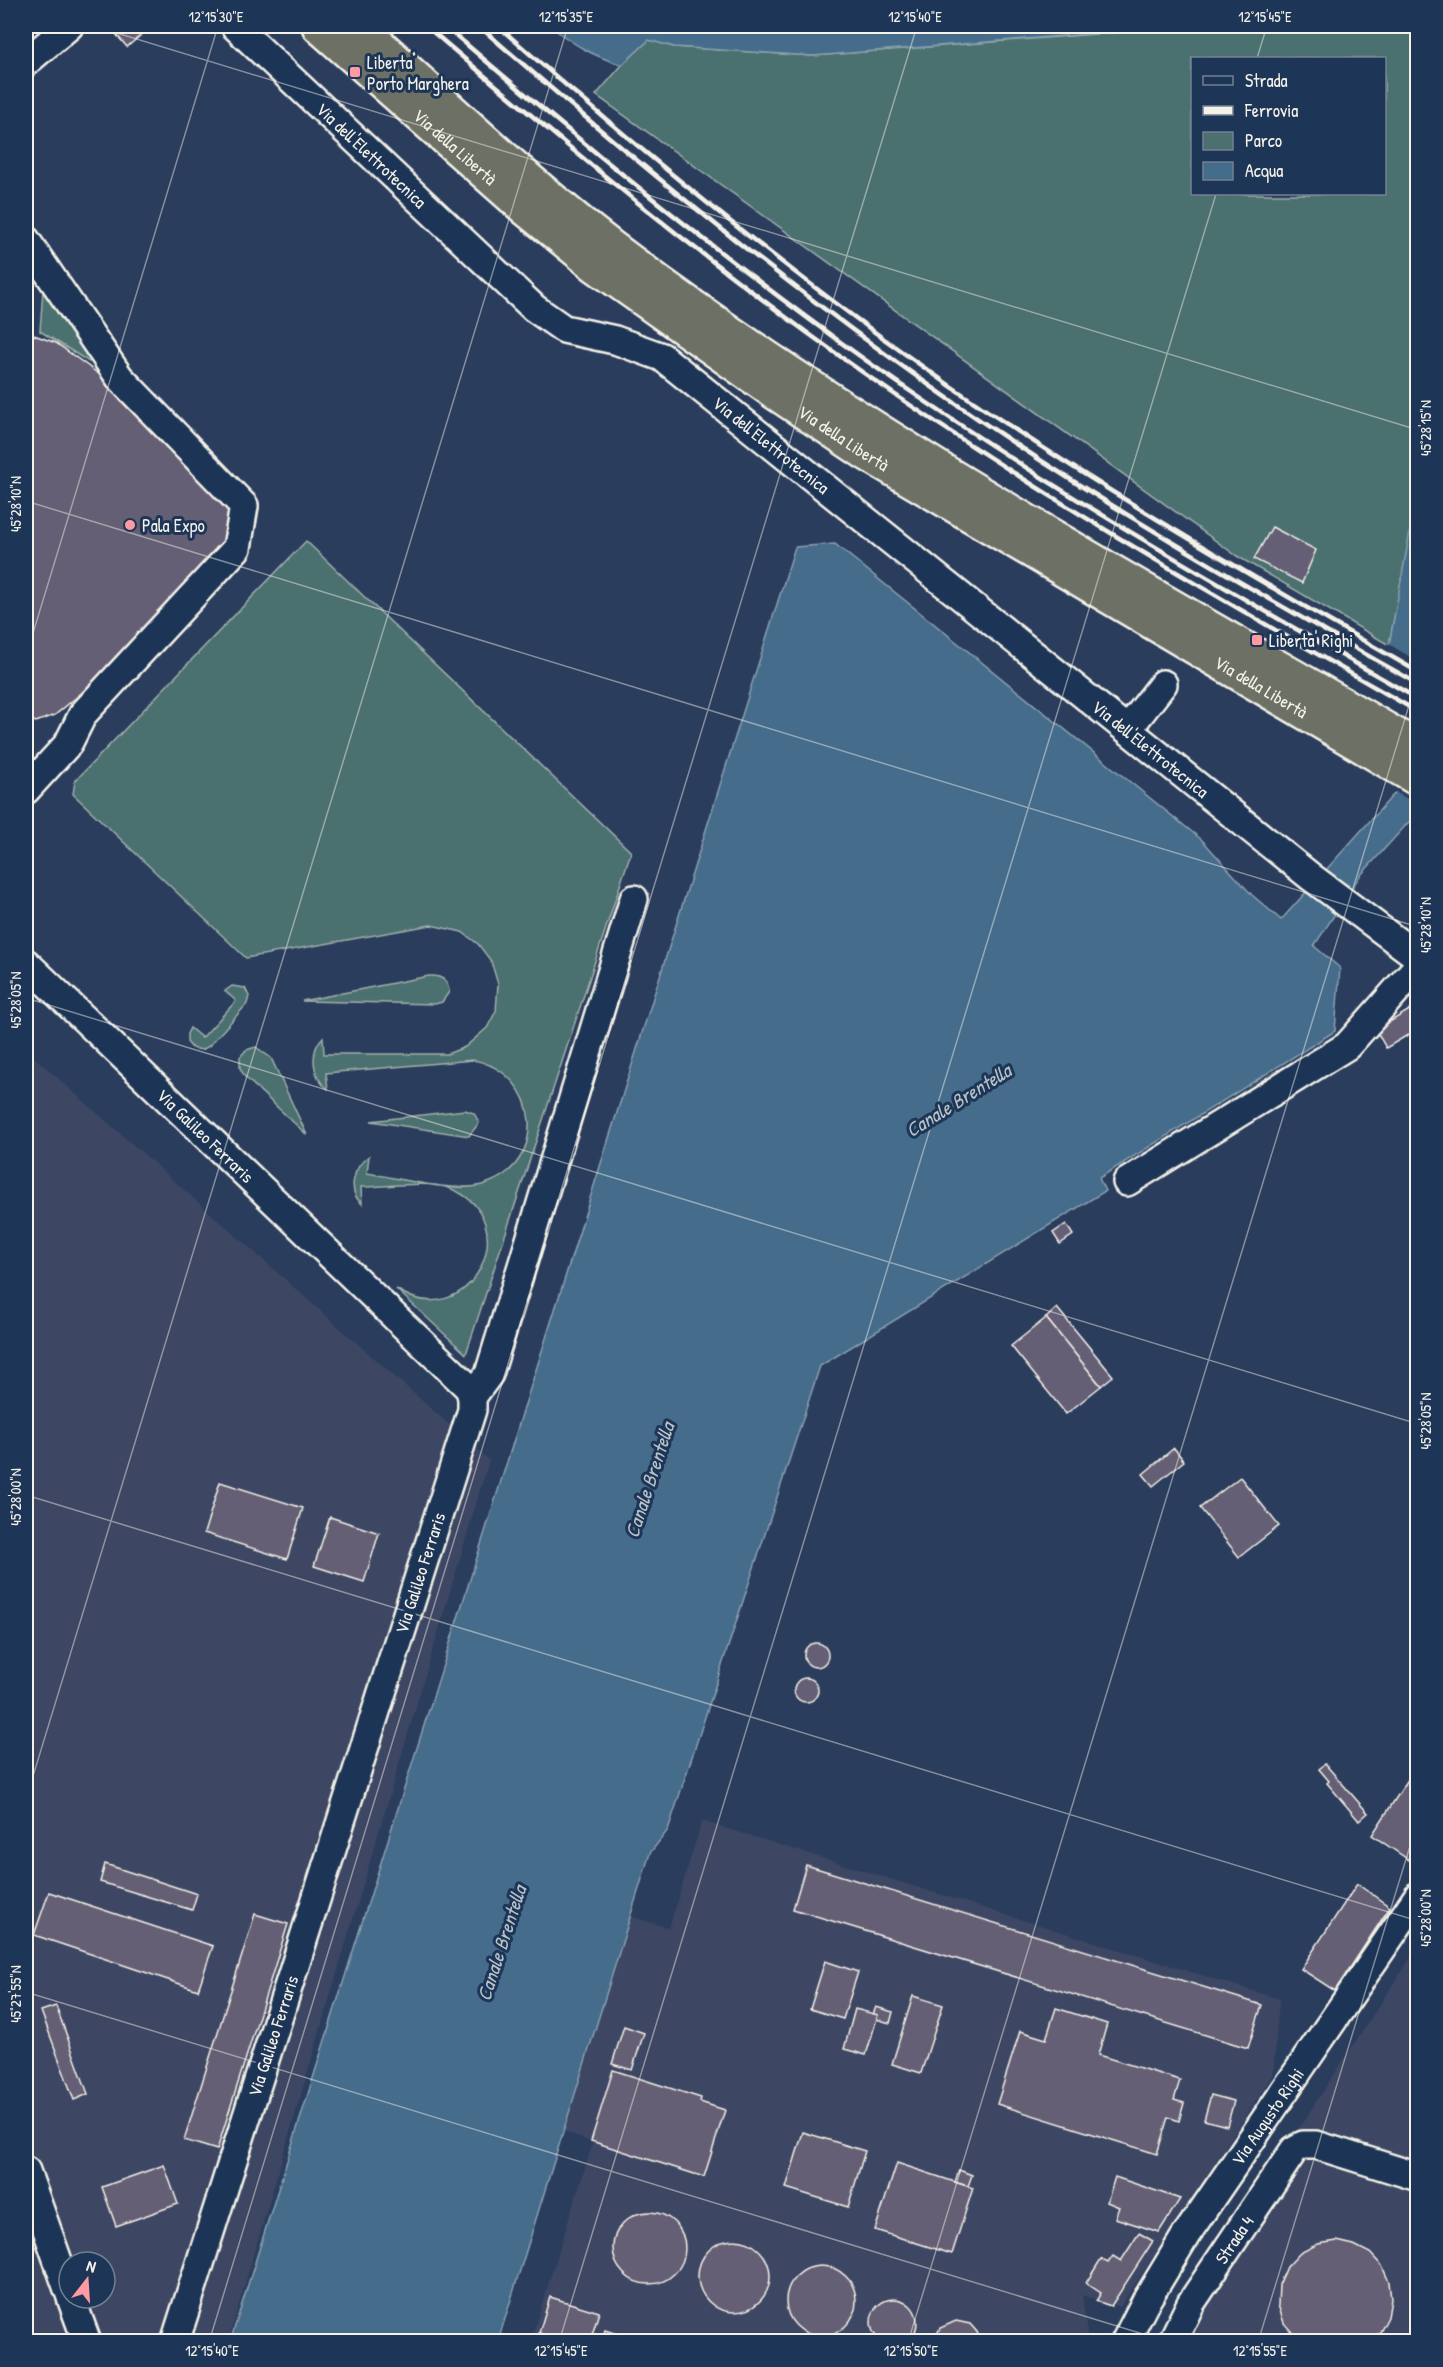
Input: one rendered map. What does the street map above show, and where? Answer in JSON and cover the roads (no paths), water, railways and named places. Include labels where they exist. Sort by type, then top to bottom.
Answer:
[{"type":"highway","name":"Via della Libertà","points":[[319,26],[526,209],[595,265],[776,393],[866,453],[1312,702],[1418,748]]},
{"type":"highway","name":"Via della Libertà","points":[[358,26],[541,190],[602,240],[790,373],[897,444],[1312,702],[1418,779]]},
{"type":"street","points":[[26,62],[69,26]]},
{"type":"street","name":"Via dell'Elettrotecnica","points":[[235,26],[534,308],[564,329],[615,340],[662,357],[1311,877],[1418,957]]},
{"type":"street","points":[[26,240],[120,378],[244,506],[237,548],[84,714],[68,744],[26,790]]},
{"type":"street","points":[[1128,729],[1163,684]]},
{"type":"street","points":[[472,1397],[489,1374],[634,899]]},
{"type":"street","name":"Via Galileo Ferraris","points":[[26,963],[469,1388],[472,1397],[472,1410],[175,2342]]},
{"type":"street","points":[[1127,1182],[1347,1046],[1418,966]]},
{"type":"street","name":"Via Augusto Righi","points":[[1125,2342],[1146,2301],[1186,2235],[1418,1896]]},
{"type":"street","name":"Strada 4","points":[[1172,2342],[1191,2303],[1294,2150],[1303,2145],[1316,2145],[1418,2177]]},
{"type":"street","points":[[26,2171],[57,2258]]},
{"type":"street","points":[[75,2310],[87,2342]]},
{"type":"water","points":[[551,26],[1186,26],[813,56],[674,47],[649,40],[622,65],[584,49]]},
{"type":"water","name":"Canale Brentella","points":[[1417,494],[1417,813],[1359,877],[1314,946],[1340,968],[1335,1031],[1099,1178],[1105,1191],[820,1366],[668,1830],[650,1853],[498,2341],[230,2342],[795,547],[835,544],[1202,840],[1252,895],[1281,920],[1403,784],[1389,645]]},
{"type":"railway","points":[[426,26],[692,246],[858,369],[994,460],[1134,547],[1418,712]]},
{"type":"railway","points":[[445,26],[598,155],[703,239],[864,359],[999,450],[1137,536],[1418,699]]},
{"type":"railway","points":[[479,26],[672,190],[872,345],[941,394],[1162,536],[1418,684]]},
{"type":"railway","points":[[498,26],[733,224],[830,299],[945,382],[1144,512],[1418,672]]},
{"type":"place","name":"Liberta' Porto Marghera","points":[[355,72]]},
{"type":"place","name":"Pala Expo","points":[[130,525]]},
{"type":"place","name":"Liberta' Righi","points":[[1257,640]]}]
